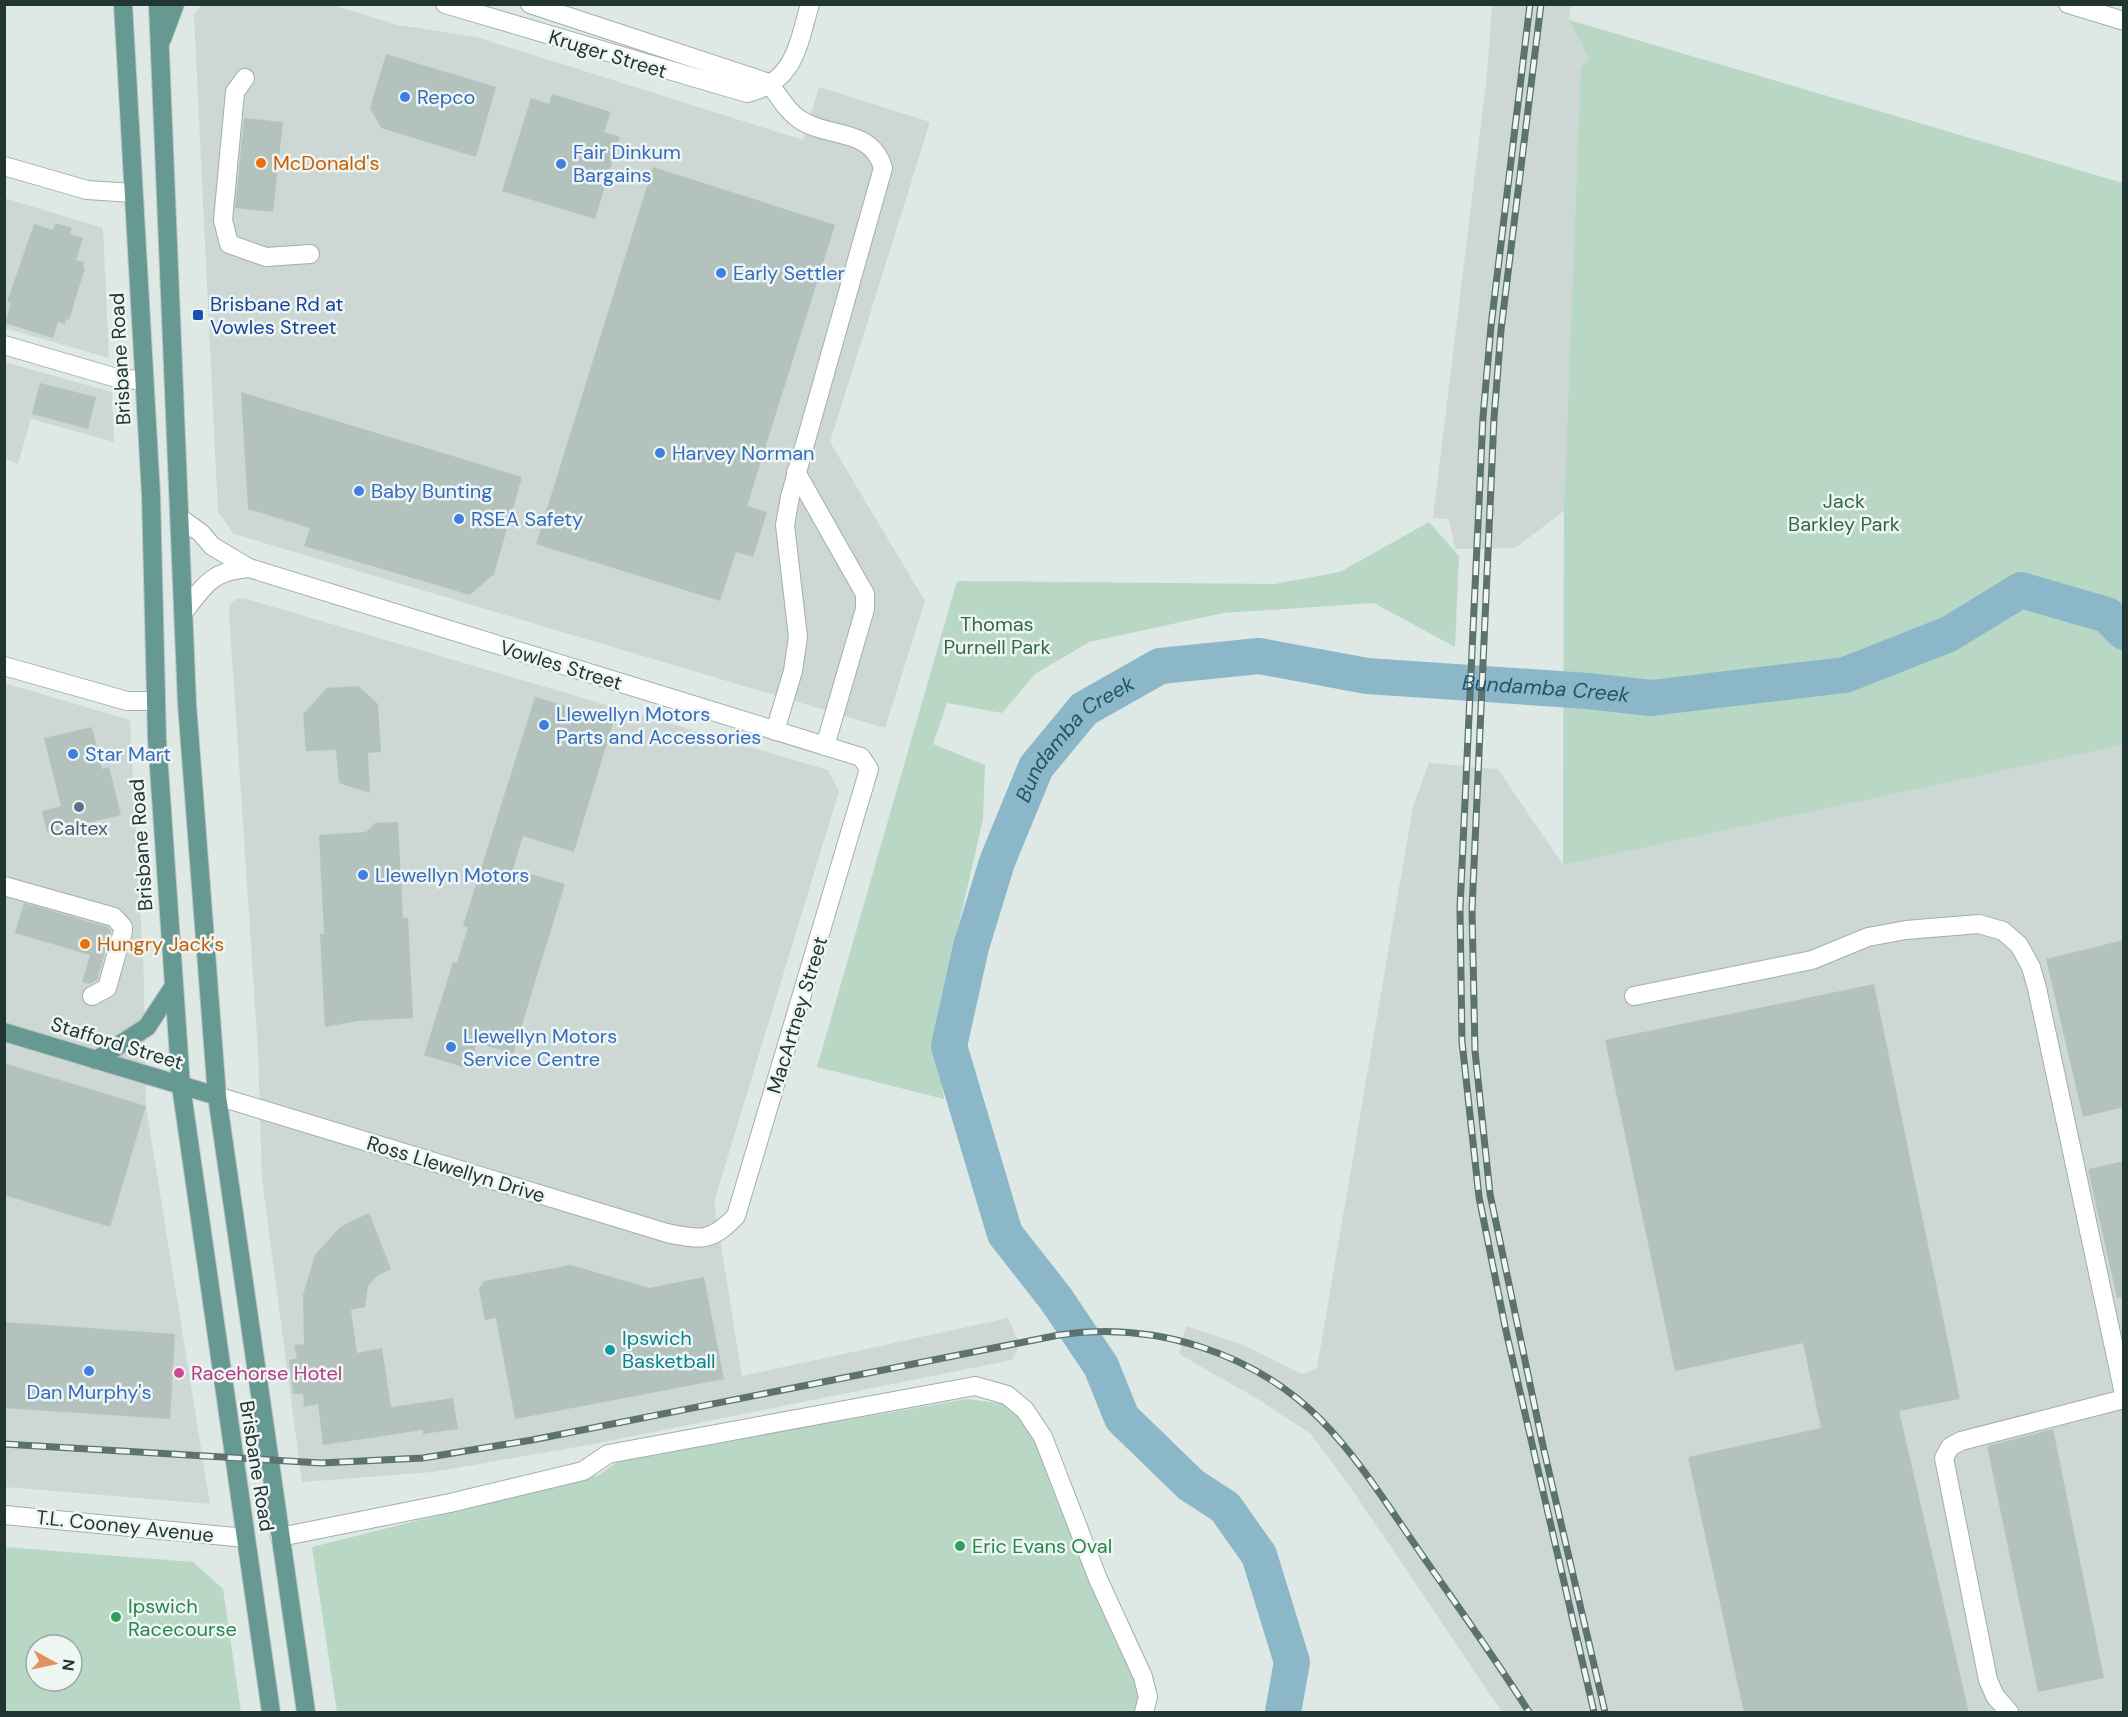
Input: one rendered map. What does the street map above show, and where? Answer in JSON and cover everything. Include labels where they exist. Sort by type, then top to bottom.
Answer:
[{"type":"main road","name":"Brisbane Road","points":[[123,4],[151,495],[156,701],[181,1086],[272,1713]]},
{"type":"main road","name":"Brisbane Road","points":[[158,4],[187,704],[216,1096],[306,1713]]},
{"type":"main road","points":[[160,45],[175,4]]},
{"type":"main road","points":[[96,1060],[147,1027],[174,986]]},
{"type":"main road","name":"Stafford Street","points":[[4,1032],[216,1096]]},
{"type":"street","name":"Kruger Street","points":[[445,4],[500,12],[747,93],[788,71],[810,4]]},
{"type":"street","name":"Kruger Street","points":[[530,4],[769,82]]},
{"type":"street","points":[[2068,4],[2124,21]]},
{"type":"street","points":[[245,78],[235,92],[223,220],[224,233],[229,244],[266,257],[310,254]]},
{"type":"street","points":[[769,82],[789,111],[801,120],[869,144],[879,154],[883,168],[796,472],[785,525],[798,637],[794,671],[775,731]]},
{"type":"street","points":[[4,166],[87,190],[133,193]]},
{"type":"street","points":[[4,345],[113,377],[144,381]]},
{"type":"street","points":[[796,472],[866,594],[865,609],[825,747]]},
{"type":"street","name":"Vowles Street","points":[[180,518],[201,533],[212,546],[249,568],[861,757],[869,769]]},
{"type":"street","name":"Vowles Street","points":[[183,613],[212,576],[230,569],[249,568]]},
{"type":"street","points":[[4,666],[127,701],[156,701]]},
{"type":"street","name":"MacArtney Street","points":[[696,1239],[720,1233],[736,1216],[869,769]]},
{"type":"street","points":[[4,885],[114,917],[119,921],[123,932],[107,988],[92,996]]},
{"type":"street","points":[[1634,996],[1812,960],[1868,938],[1906,930],[1979,924],[2003,931],[2019,945],[2031,967],[2037,988],[2124,1394]]},
{"type":"street","name":"Ross Llewellyn Drive","points":[[216,1096],[667,1233],[696,1239]]},
{"type":"street","points":[[279,1538],[450,1503],[583,1471],[608,1454],[975,1386],[1007,1395],[1025,1410],[1043,1437],[1098,1579],[1143,1677],[1148,1697],[1144,1713]]},
{"type":"street","points":[[2008,1713],[1995,1696],[1988,1680],[1944,1458],[1950,1447],[1961,1441],[2124,1399]]},
{"type":"street","name":"T.L. Cooney Avenue","points":[[4,1515],[246,1539]]},
{"type":"shaded area","points":[[202,5],[332,5],[398,25],[476,37],[803,140],[819,87],[930,122],[830,442],[925,601],[885,728],[234,534],[218,512],[194,15]]},
{"type":"shaded area","points":[[1492,5],[1571,5],[1569,20],[1590,58],[1565,510],[1515,548],[1455,549],[1449,519],[1433,518],[1487,75]]},
{"type":"shaded area","points":[[4,198],[103,228],[109,358],[5,328]]},
{"type":"shaded area","points":[[4,362],[112,392],[114,442],[31,419],[18,464],[5,459]]},
{"type":"shaded area","points":[[243,598],[828,770],[839,791],[714,1202],[742,1376],[1008,1318],[1020,1345],[1012,1360],[593,1444],[433,1472],[302,1482],[262,1179],[258,1051],[229,612],[230,604],[236,599]]},
{"type":"shaded area","points":[[4,683],[130,720],[144,979],[146,1106],[210,1504],[5,1487]]},
{"type":"shaded area","points":[[2123,745],[2123,1712],[1502,1712],[1351,1488],[1311,1434],[1256,1398],[1179,1354],[1186,1326],[1241,1344],[1302,1374],[1317,1368],[1413,806],[1429,763],[1498,769],[1563,865]]},
{"type":"green space","name":"Jack Barkley Park","points":[[1569,20],[2123,183],[2123,745],[1563,865],[1564,511],[1581,68],[1589,58]]},
{"type":"green space","name":"Thomas Purnell Park","points":[[1429,522],[1459,556],[1455,647],[1374,603],[1223,613],[1089,642],[1035,674],[1002,713],[947,703],[933,744],[985,765],[983,819],[935,1028],[944,1099],[817,1067],[957,581],[1275,584],[1340,572]]},
{"type":"green space","points":[[967,1399],[1006,1404],[1031,1427],[1141,1683],[1139,1712],[337,1712],[312,1547],[599,1475],[620,1460]]},
{"type":"green space","name":"Ipswich Racecourse","points":[[4,1547],[193,1562],[223,1589],[241,1712],[5,1712]]},
{"type":"building","points":[[386,54],[496,87],[476,157],[381,128],[370,108]]},
{"type":"building","name":"Fair Dinkum Bargains","points":[[552,94],[611,112],[604,132],[620,137],[595,219],[502,191],[531,98],[549,104]]},
{"type":"building","points":[[244,118],[283,122],[273,212],[235,208]]},
{"type":"building","points":[[653,167],[835,225],[747,506],[767,512],[753,557],[736,552],[720,601],[536,544]]},
{"type":"building","points":[[55,223],[72,228],[70,234],[83,238],[76,260],[84,262],[83,267],[85,268],[69,320],[66,319],[65,324],[58,322],[53,338],[5,323],[11,303],[7,302],[34,224],[53,230]]},
{"type":"building","points":[[40,383],[96,397],[88,429],[32,414]]},
{"type":"building","points":[[241,392],[522,477],[494,574],[470,595],[304,546],[310,528],[248,509]]},
{"type":"building","points":[[358,686],[378,704],[381,752],[368,753],[370,793],[339,783],[336,750],[306,751],[303,714],[327,688]]},
{"type":"building","points":[[535,697],[614,720],[574,852],[523,836],[513,869],[565,884],[513,1054],[477,1043],[469,1069],[424,1055],[453,962],[457,963],[468,927],[463,926]]},
{"type":"building","points":[[92,727],[102,769],[109,767],[121,815],[47,833],[42,811],[61,806],[44,738]]},
{"type":"building","points":[[398,822],[403,918],[408,918],[413,1018],[358,1021],[325,1027],[320,934],[324,934],[319,835],[366,832],[375,823]]},
{"type":"building","name":"Hungry Jack's","points":[[24,903],[108,927],[111,931],[97,980],[90,984],[82,982],[90,955],[15,933]]},
{"type":"building","points":[[2124,940],[2124,1107],[2083,1117],[2046,959]]},
{"type":"building","points":[[1874,984],[1960,1399],[1899,1411],[1969,1713],[1744,1713],[1688,1457],[1821,1428],[1803,1343],[1675,1371],[1605,1040]]},
{"type":"building","points":[[4,1063],[146,1106],[110,1227],[4,1195]]},
{"type":"building","points":[[2124,1161],[2124,1297],[2117,1298],[2088,1169]]},
{"type":"building","points":[[369,1213],[391,1269],[377,1276],[368,1286],[365,1307],[351,1310],[357,1353],[382,1348],[391,1407],[453,1398],[458,1429],[423,1434],[423,1430],[323,1445],[318,1404],[304,1407],[303,1394],[293,1394],[289,1360],[297,1358],[294,1345],[304,1344],[303,1295],[315,1255],[340,1227]]},
{"type":"building","name":"Ipswich Basketball","points":[[571,1265],[649,1288],[704,1277],[724,1379],[515,1419],[496,1318],[485,1320],[479,1289],[484,1281]]},
{"type":"building","name":"Dan Murphy's","points":[[4,1322],[175,1334],[170,1419],[4,1408]]},
{"type":"building","points":[[2053,1429],[2104,1678],[2038,1692],[1987,1446]]},
{"type":"waterway","name":"Bundamba Creek","points":[[1283,1712],[1292,1662],[1259,1555],[1225,1507],[1191,1485],[1122,1418],[1101,1366],[1056,1299],[1005,1234],[949,1046],[971,947],[997,862],[1036,767],[1084,709],[1160,666],[1259,656],[1367,676],[1588,691],[1651,698],[1845,675],[1949,634],[2021,590],[2107,615],[2124,632]]},
{"type":"railway","points":[[1530,4],[1491,326],[1483,417],[1460,908],[1462,1042],[1479,1197],[1506,1331],[1594,1712]]},
{"type":"railway","points":[[1541,4],[1501,330],[1494,418],[1472,910],[1475,1051],[1490,1194],[1543,1446],[1605,1712]]},
{"type":"railway","points":[[4,1444],[321,1463],[423,1458],[532,1440],[1059,1335],[1095,1332],[1130,1333],[1166,1338],[1200,1347],[1265,1376],[1294,1396],[1321,1420],[1374,1485],[1529,1712]]},
{"type":"place","name":"Repco","points":[[405,97]]},
{"type":"place","name":"McDonald's","points":[[261,163]]},
{"type":"place","name":"Fair Dinkum Bargains","points":[[561,164]]},
{"type":"place","name":"Early Settler","points":[[721,273]]},
{"type":"place","name":"Brisbane Rd at Vowles Street","points":[[198,315]]},
{"type":"place","name":"Harvey Norman","points":[[660,453]]},
{"type":"place","name":"Baby Bunting","points":[[359,491]]},
{"type":"place","name":"RSEA Safety","points":[[459,519]]},
{"type":"place","name":"Llewellyn Motors Parts and Accessories","points":[[544,725]]},
{"type":"place","name":"Star Mart","points":[[73,754]]},
{"type":"place","name":"Caltex","points":[[79,807]]},
{"type":"place","name":"Llewellyn Motors","points":[[363,875]]},
{"type":"place","name":"Hungry Jack's","points":[[85,944]]},
{"type":"place","name":"Llewellyn Motors Service Centre","points":[[451,1047]]},
{"type":"place","name":"Ipswich Basketball","points":[[610,1350]]},
{"type":"place","name":"Dan Murphy's","points":[[89,1371]]},
{"type":"place","name":"Racehorse Hotel","points":[[179,1373]]},
{"type":"place","name":"Eric Evans Oval","points":[[960,1546]]},
{"type":"place","name":"Ipswich Racecourse","points":[[116,1617]]}]
